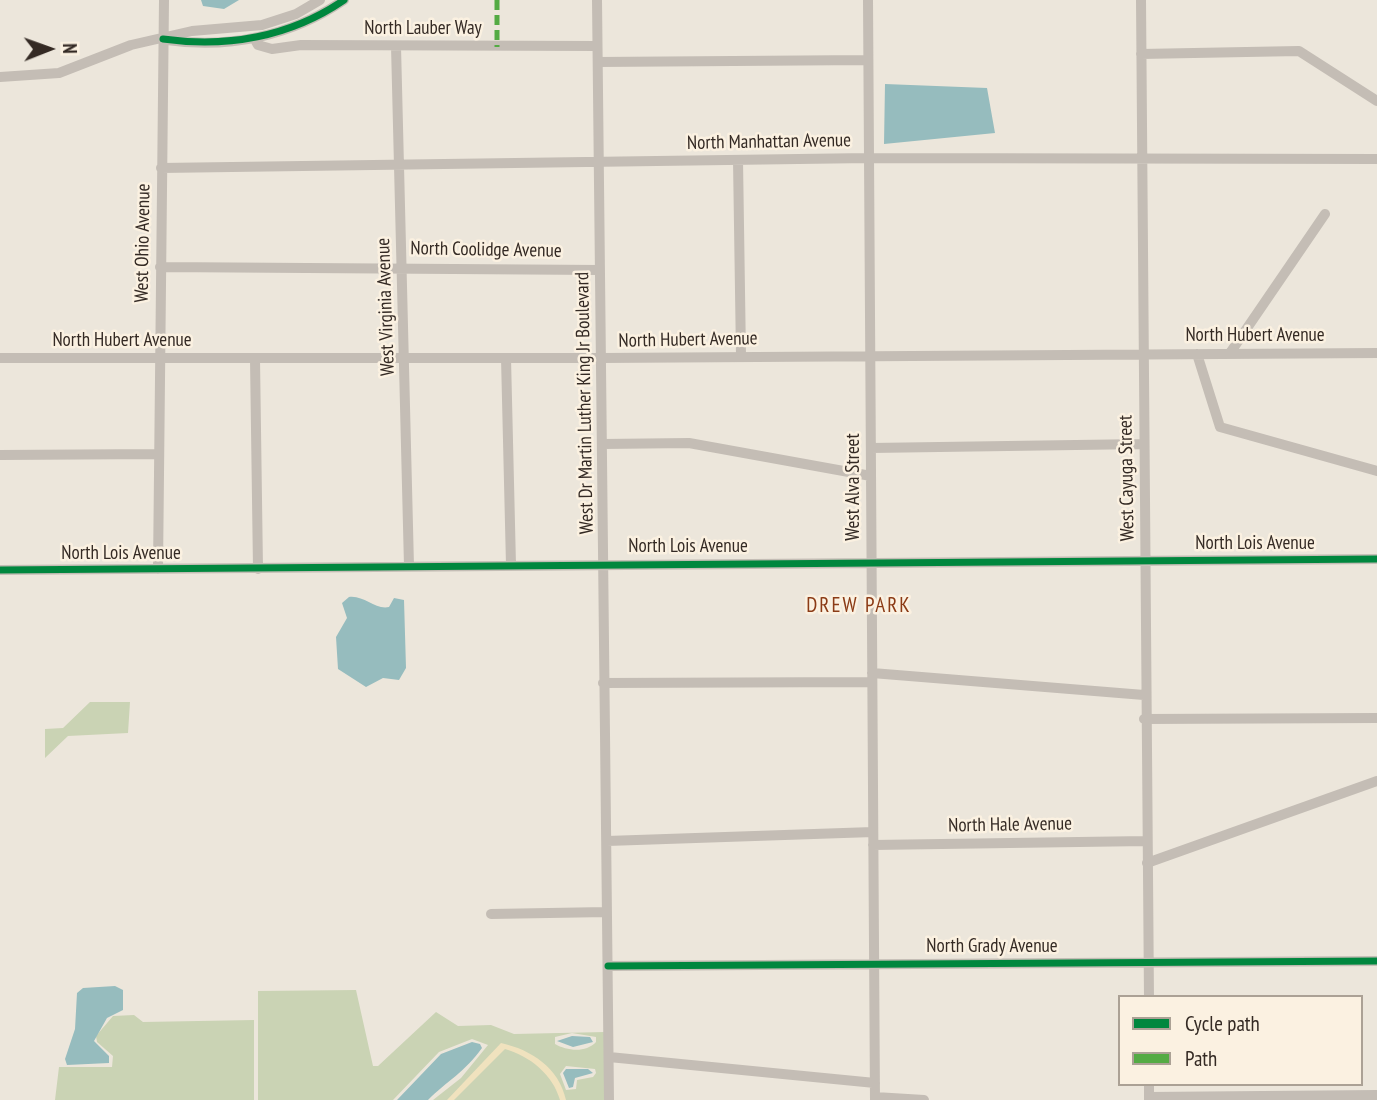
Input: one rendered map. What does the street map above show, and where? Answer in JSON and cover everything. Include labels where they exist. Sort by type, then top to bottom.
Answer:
[{"type":"street","name":"West Ohio Avenue","points":[[158,569],[164,0]]},
{"type":"street","points":[[0,77],[59,73],[131,45],[163,40],[192,31],[262,25],[296,14],[320,0]]},
{"type":"street","points":[[163,40],[190,43],[254,38],[308,21],[344,0]]},
{"type":"street","name":"West Dr Martin Luther King Jr Boulevard","points":[[597,0],[609,1100]]},
{"type":"street","name":"West Alva Street","points":[[867,0],[875,1099]]},
{"type":"street","name":"West Cayuga Street","points":[[1141,0],[1144,719],[1149,995]]},
{"type":"street","name":"North Lauber Way","points":[[254,38],[258,45],[272,49],[301,45],[597,46]]},
{"type":"street","name":"West Virginia Avenue","points":[[396,46],[409,566]]},
{"type":"street","points":[[1142,54],[1299,51],[1377,101]]},
{"type":"street","points":[[598,62],[868,60]]},
{"type":"street","name":"North Manhattan Avenue","points":[[161,168],[869,158],[1377,159]]},
{"type":"street","points":[[738,160],[741,356]]},
{"type":"street","points":[[1230,353],[1325,214]]},
{"type":"street","name":"North Coolidge Avenue","points":[[160,267],[402,266],[409,270],[600,270]]},
{"type":"street","name":"North Hubert Avenue","points":[[0,358],[602,358],[1377,353]]},
{"type":"street","points":[[1196,354],[1220,427],[1377,471]]},
{"type":"street","points":[[506,358],[511,565]]},
{"type":"street","points":[[255,359],[257,569]]},
{"type":"street","points":[[603,444],[689,443],[871,476]]},
{"type":"street","points":[[871,448],[1144,444]]},
{"type":"street","points":[[0,456],[159,454]]},
{"type":"street","name":"North Lois Avenue","points":[[0,570],[1377,559]]},
{"type":"street","points":[[603,683],[872,678],[1144,695]]},
{"type":"street","points":[[1144,719],[1377,718]]},
{"type":"street","points":[[1147,863],[1377,781]]},
{"type":"street","points":[[607,841],[873,832]]},
{"type":"street","name":"North Hale Avenue","points":[[873,845],[1147,841]]},
{"type":"street","points":[[491,914],[607,912]]},
{"type":"street","name":"North Grady Avenue","points":[[608,966],[1377,961]]},
{"type":"street","points":[[609,1057],[875,1083]]},
{"type":"street","points":[[1149,1099],[1377,1096]]},
{"type":"street","points":[[875,1099],[924,1100]]},
{"type":"green space","points":[[90,702],[130,702],[128,733],[68,736],[45,758],[45,729],[63,728]]},
{"type":"green space","points":[[356,990],[373,1066],[378,1066],[436,1012],[458,1026],[491,1025],[514,1034],[605,1032],[605,1100],[433,1100],[461,1078],[488,1045],[472,1039],[439,1052],[393,1100],[258,1100],[258,991]],"holes":[[[572,1033],[596,1037],[596,1042],[592,1046],[576,1050],[555,1044],[555,1037]],[[566,1066],[595,1069],[596,1073],[593,1077],[577,1080],[576,1089],[566,1090],[560,1074]]]},
{"type":"green space","points":[[134,1015],[143,1022],[254,1020],[254,1100],[55,1100],[59,1067],[112,1067],[113,1056],[97,1042],[96,1036],[113,1016]]},
{"type":"sand","points":[[501,1043],[523,1050],[542,1062],[557,1079],[566,1100],[560,1100],[552,1082],[532,1062],[505,1049],[454,1100],[447,1100]]},
{"type":"water","points":[[201,0],[239,0],[224,9],[203,6]]},
{"type":"water","points":[[885,84],[987,88],[995,133],[884,144]]},
{"type":"water","points":[[349,597],[384,607],[389,607],[394,598],[404,600],[406,668],[399,680],[383,678],[366,687],[338,669],[336,637],[347,618],[342,603]]},
{"type":"water","points":[[115,986],[123,990],[123,1010],[107,1018],[94,1041],[109,1056],[109,1063],[67,1065],[65,1059],[75,1029],[77,993],[83,988]]},
{"type":"water","points":[[572,1036],[590,1037],[593,1042],[573,1047],[557,1041]]},
{"type":"water","points":[[472,1042],[480,1044],[482,1048],[428,1100],[397,1100],[441,1054]]},
{"type":"water","points":[[566,1069],[588,1069],[593,1073],[575,1078],[573,1087],[569,1088],[563,1073]]},
{"type":"marked path","points":[[497,0],[497,47]]},
{"type":"cycle path","points":[[163,39],[211,42],[257,37],[302,23],[344,0]]},
{"type":"cycle path","points":[[0,570],[1377,559]]},
{"type":"cycle path","points":[[608,966],[1377,961]]},
{"type":"district","name":"DREW PARK","points":[[859,606]]}]
